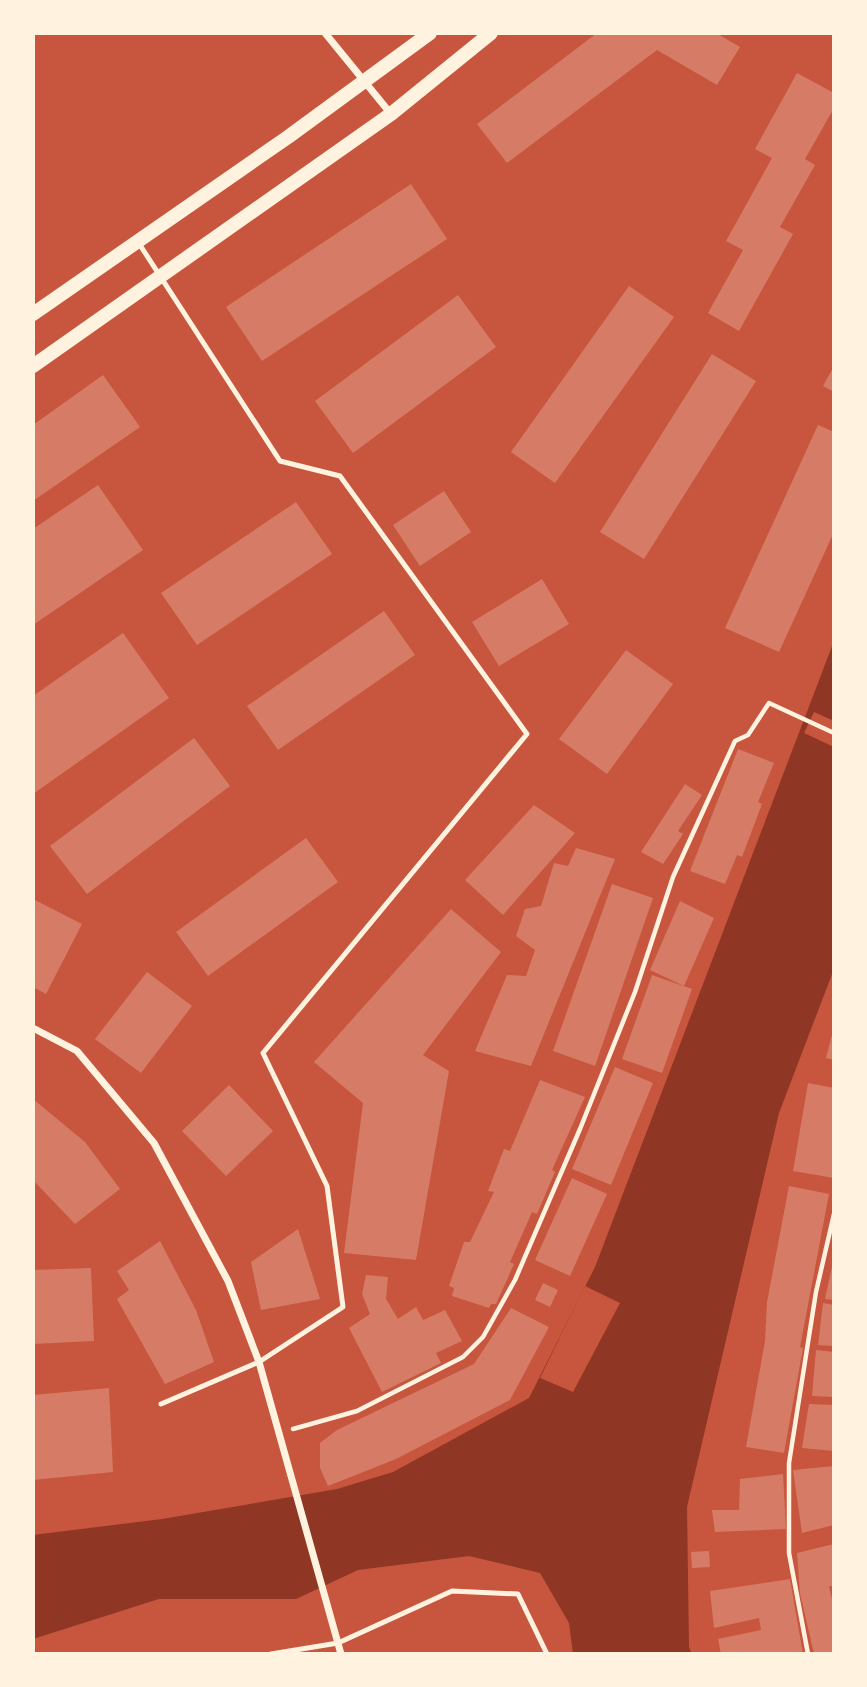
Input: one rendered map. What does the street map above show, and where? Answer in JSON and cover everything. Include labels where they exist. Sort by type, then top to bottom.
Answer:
[{"type":"main road","points":[[33,314],[288,137],[430,33]]},
{"type":"main road","points":[[33,366],[391,114],[491,33]]},
{"type":"street","points":[[326,33],[391,114]]},
{"type":"street","points":[[33,1028],[78,1051],[154,1143],[228,1281],[258,1362],[341,1654]]},
{"type":"lane","points":[[138,242],[280,461],[340,476],[527,734],[263,1053],[327,1186],[343,1307],[258,1362],[161,1404]]},
{"type":"lane","points":[[271,1654],[338,1643],[452,1591],[518,1594],[547,1654]]},
{"type":"path","points":[[279,1433],[357,1411],[463,1357],[483,1337],[515,1280],[580,1129],[635,992],[673,877],[735,741],[748,735],[769,703],[834,733]]},
{"type":"path","points":[[808,1654],[789,1553],[789,1463],[816,1292],[834,1213]]},
{"type":"shaded area","points":[[834,641],[834,969],[779,1113],[687,1507],[689,1647],[692,1654],[573,1654],[569,1623],[540,1573],[469,1556],[358,1570],[296,1599],[159,1599],[33,1639],[33,1535],[162,1519],[337,1489],[393,1472],[529,1398],[595,1267]]},
{"type":"pier","points":[[814,712],[834,721],[834,747],[804,733]]},
{"type":"pier","points":[[585,1286],[620,1303],[573,1392],[540,1378]]},
{"type":"building","points":[[597,33],[716,33],[740,47],[717,85],[657,50],[507,163],[477,124]]},
{"type":"building","points":[[797,73],[834,93],[834,108],[805,159],[815,165],[780,227],[793,234],[739,331],[708,313],[743,250],[726,241],[772,158],[755,149]]},
{"type":"building","points":[[411,184],[447,239],[262,361],[226,307]]},
{"type":"building","points":[[629,286],[674,317],[555,483],[511,452]]},
{"type":"building","points":[[458,295],[496,347],[353,453],[315,401]]},
{"type":"building","points":[[712,354],[756,381],[644,559],[600,532]]},
{"type":"building","points":[[834,366],[834,392],[823,386]]},
{"type":"building","points":[[103,375],[140,427],[33,501],[33,425]]},
{"type":"building","points":[[818,425],[834,432],[834,532],[779,652],[725,628]]},
{"type":"building","points":[[98,485],[143,550],[33,625],[33,529]]},
{"type":"building","points":[[444,491],[471,532],[420,566],[393,525]]},
{"type":"building","points":[[296,502],[332,554],[197,645],[161,593]]},
{"type":"building","points":[[542,579],[569,624],[499,666],[472,622]]},
{"type":"building","points":[[384,611],[415,655],[278,750],[247,706]]},
{"type":"building","points":[[123,633],[169,698],[33,794],[33,696]]},
{"type":"building","points":[[626,650],[673,684],[607,774],[559,739]]},
{"type":"building","points":[[194,738],[230,786],[87,894],[50,846]]},
{"type":"building","points":[[738,749],[774,763],[758,802],[762,804],[742,857],[737,855],[725,884],[690,871]]},
{"type":"building","points":[[685,784],[702,795],[678,831],[683,834],[663,864],[641,852]]},
{"type":"building","points":[[534,805],[575,833],[503,915],[465,880]]},
{"type":"building","points":[[306,838],[338,882],[208,976],[176,932]]},
{"type":"building","points":[[576,848],[615,859],[531,1066],[475,1051],[507,975],[526,976],[535,950],[516,936],[525,909],[541,906],[554,863],[568,866]]},
{"type":"building","points":[[612,884],[653,898],[595,1066],[553,1051]]},
{"type":"building","points":[[33,899],[82,924],[46,994],[33,987]]},
{"type":"building","points":[[680,901],[714,918],[684,986],[650,970]]},
{"type":"building","points":[[451,909],[501,952],[423,1055],[449,1071],[416,1260],[344,1253],[363,1103],[314,1062]]},
{"type":"building","points":[[147,972],[192,1006],[141,1073],[95,1039]]},
{"type":"building","points":[[652,975],[692,989],[662,1073],[622,1059]]},
{"type":"building","points":[[834,1031],[834,1060],[826,1058]]},
{"type":"building","points":[[615,1067],[653,1083],[611,1185],[572,1169]]},
{"type":"building","points":[[540,1080],[585,1097],[552,1170],[555,1172],[537,1214],[532,1212],[510,1262],[514,1264],[496,1304],[491,1304],[489,1308],[452,1296],[454,1288],[449,1286],[464,1242],[470,1242],[494,1192],[488,1191],[504,1149],[510,1151]]},
{"type":"building","points":[[808,1083],[834,1088],[834,1178],[793,1171]]},
{"type":"building","points":[[229,1085],[273,1131],[226,1176],[182,1131]]},
{"type":"building","points":[[33,1099],[85,1142],[120,1189],[75,1224],[33,1180]]},
{"type":"building","points":[[572,1178],[607,1194],[570,1276],[535,1260]]},
{"type":"building","points":[[789,1186],[829,1194],[800,1347],[803,1348],[784,1453],[746,1447],[765,1341],[767,1302]]},
{"type":"building","points":[[298,1229],[320,1299],[261,1310],[251,1262]]},
{"type":"building","points":[[160,1241],[196,1310],[214,1362],[165,1384],[117,1299],[129,1290],[117,1271]]},
{"type":"building","points":[[834,1262],[834,1300],[825,1299]]},
{"type":"building","points":[[91,1268],[94,1341],[33,1344],[33,1270]]},
{"type":"building","points":[[366,1275],[388,1277],[386,1299],[398,1319],[416,1307],[423,1320],[445,1310],[462,1341],[436,1353],[441,1363],[382,1392],[349,1328],[370,1314],[362,1294]]},
{"type":"building","points":[[543,1283],[558,1290],[550,1307],[535,1300]]},
{"type":"building","points":[[823,1303],[834,1305],[834,1346],[818,1345]]},
{"type":"building","points":[[511,1308],[549,1327],[510,1400],[396,1459],[328,1486],[320,1468],[320,1443],[337,1430],[474,1364]]},
{"type":"building","points":[[816,1350],[834,1352],[834,1397],[812,1396]]},
{"type":"building","points":[[109,1388],[113,1472],[33,1480],[33,1395]]},
{"type":"building","points":[[809,1404],[834,1405],[834,1451],[802,1448]]},
{"type":"building","points":[[834,1466],[834,1525],[802,1533],[793,1470]]},
{"type":"building","points":[[783,1474],[786,1529],[715,1532],[712,1510],[739,1510],[740,1479]]},
{"type":"building","points":[[834,1544],[834,1586],[829,1586],[834,1608],[834,1654],[814,1654],[800,1593],[797,1553]]},
{"type":"building","points":[[709,1551],[710,1567],[692,1568],[691,1552]]},
{"type":"building","points":[[790,1579],[803,1654],[721,1654],[718,1639],[761,1630],[759,1618],[714,1628],[710,1591]]}]
